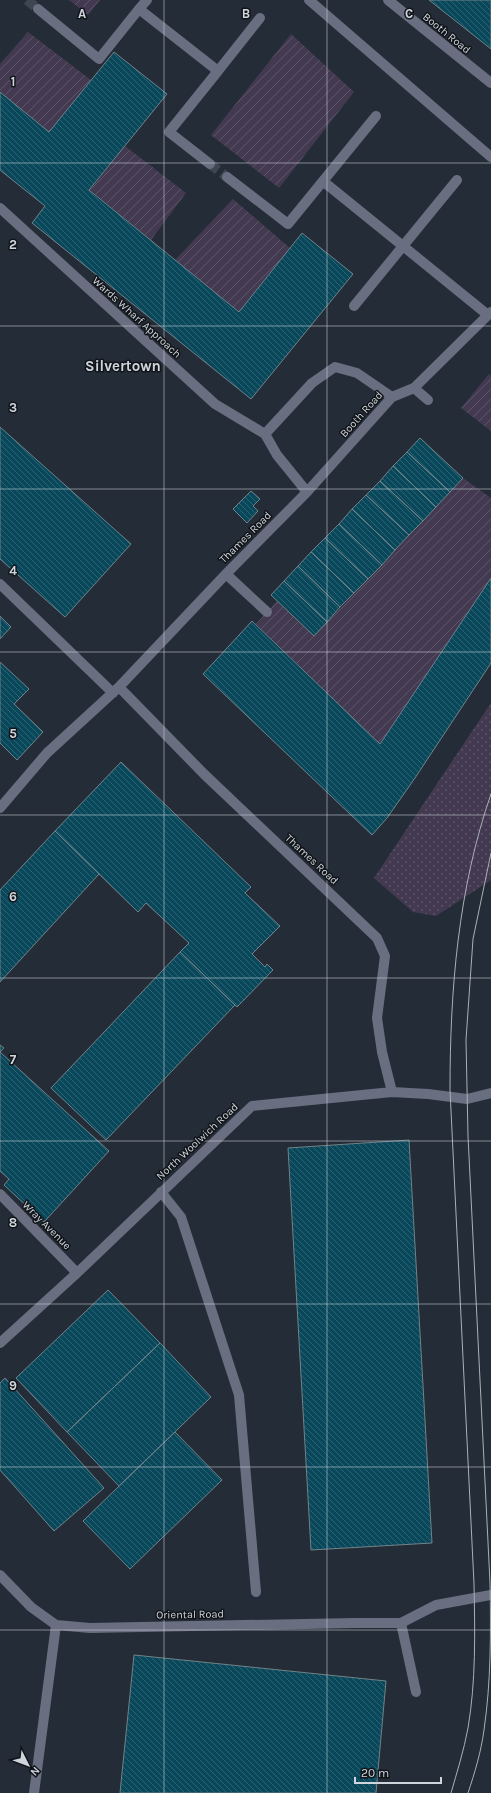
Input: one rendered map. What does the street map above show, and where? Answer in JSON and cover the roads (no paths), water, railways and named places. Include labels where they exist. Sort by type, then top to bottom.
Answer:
[{"type":"street","points":[[38,9],[99,59],[147,0]]},
{"type":"street","points":[[310,0],[491,157]]},
{"type":"street","name":"Booth Road","points":[[390,1],[491,84]]},
{"type":"street","points":[[139,9],[218,71]]},
{"type":"street","points":[[210,164],[170,132],[260,18]]},
{"type":"street","points":[[227,177],[288,224],[324,182],[376,116]]},
{"type":"street","points":[[354,306],[457,180]]},
{"type":"street","points":[[324,182],[490,314]]},
{"type":"street","name":"Wards Wharf Approach","points":[[0,208],[215,404],[265,434],[278,455],[307,492]]},
{"type":"street","name":"Booth Road","points":[[307,492],[392,397],[414,388],[490,314]]},
{"type":"street","points":[[265,434],[312,383],[335,367],[357,373],[392,397]]},
{"type":"street","points":[[414,388],[428,400]]},
{"type":"street","name":"Thames Road","points":[[0,808],[47,753],[116,690],[226,574],[307,492]]},
{"type":"street","points":[[226,574],[267,612]]},
{"type":"street","points":[[0,584],[116,690]]},
{"type":"street","name":"Thames Road","points":[[116,690],[376,938],[385,956],[377,1018],[382,1052],[392,1092]]},
{"type":"street","name":"North Woolwich Road","points":[[0,1343],[78,1272],[252,1106],[392,1092],[428,1094],[467,1099],[491,1093]]},
{"type":"street","points":[[161,1192],[181,1217],[239,1395],[256,1592]]},
{"type":"street","name":"Wray Avenue","points":[[2,1196],[78,1272]]},
{"type":"street","points":[[0,1575],[31,1607],[56,1625],[34,1793]]},
{"type":"street","points":[[416,1692],[401,1624],[436,1604],[491,1595]]},
{"type":"street","name":"Oriental Road","points":[[56,1625],[90,1628],[355,1623],[401,1624]]},
{"type":"tunnel","points":[[27,0],[38,9]]},
{"type":"tunnel","points":[[210,164],[227,177]]},
{"type":"tram line","points":[[451,1793],[462,1753],[471,1710],[475,1638],[474,1584],[450,1090],[450,1052],[454,977],[458,940],[471,866],[491,794]]},
{"type":"tram line","points":[[468,1793],[478,1762],[486,1712],[490,1657],[490,1583],[468,1136],[466,1040],[473,939],[491,853]]},
{"type":"district","name":"Silvertown","points":[[123,366]]}]
